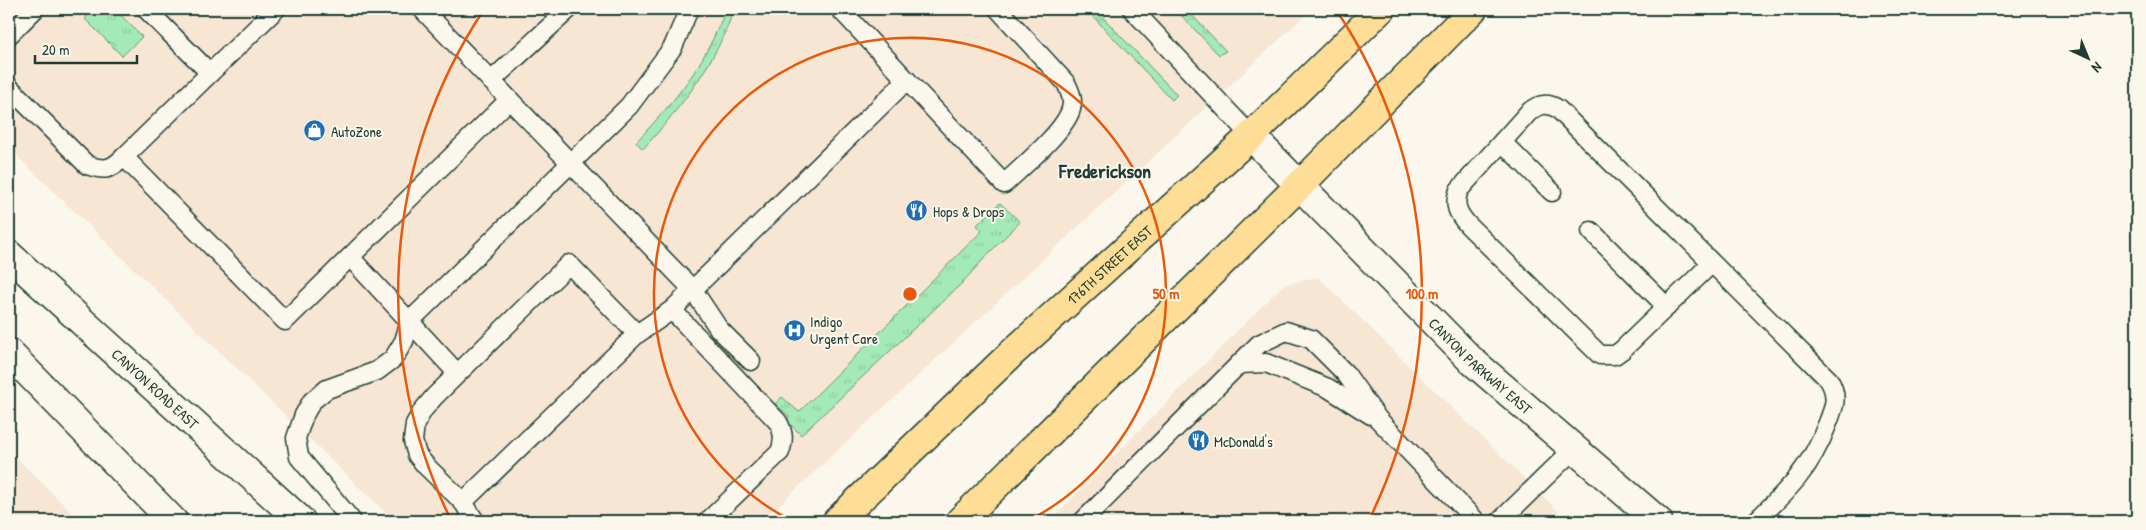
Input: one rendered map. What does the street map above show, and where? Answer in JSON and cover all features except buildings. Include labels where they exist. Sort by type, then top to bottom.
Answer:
[{"type":"main road","name":"176TH STREET EAST","points":[[837,521],[1012,353],[1250,136],[1382,9]]},
{"type":"main road","points":[[960,521],[1299,186],[1472,9]]},
{"type":"main road","name":"CANYON PARKWAY EAST","points":[[1250,136],[1471,360],[1658,521]]},
{"type":"main road","name":"CANYON ROAD EAST","points":[[9,255],[301,521]]},
{"type":"main road","points":[[9,354],[173,521]]},
{"type":"lane","points":[[9,35],[35,9]]},
{"type":"lane","points":[[146,9],[210,73]]},
{"type":"lane","points":[[9,88],[87,165],[100,170],[114,166],[276,9]]},
{"type":"lane","points":[[422,9],[693,290],[719,329],[751,361]]},
{"type":"lane","points":[[491,81],[569,9]]},
{"type":"lane","points":[[352,521],[299,457],[296,438],[304,415],[312,401],[327,389],[377,371],[393,360],[404,341],[410,321],[629,106],[674,47],[689,9]]},
{"type":"lane","points":[[844,10],[1004,184],[1065,124],[1072,108],[1071,92],[1066,83],[998,9]]},
{"type":"lane","points":[[1132,9],[1250,136]]},
{"type":"lane","points":[[464,502],[637,334],[672,310],[908,80]]},
{"type":"lane","points":[[124,158],[285,321],[509,100]]},
{"type":"lane","points":[[1712,263],[1622,350],[1614,355],[1600,355],[1468,226],[1456,207],[1456,197],[1459,190],[1536,106],[1545,104],[1552,106],[1712,263],[1829,380],[1836,396],[1836,404],[1818,449],[1807,468],[1791,487],[1756,521]]},
{"type":"lane","points":[[1502,142],[1552,192]]},
{"type":"lane","points":[[1591,231],[1667,307]]},
{"type":"lane","points":[[350,257],[457,373]]},
{"type":"lane","points":[[475,521],[464,502],[417,455],[413,441],[415,424],[423,410],[457,373],[569,264],[637,334]]},
{"type":"lane","points":[[672,310],[778,422],[783,431],[783,442],[780,452],[708,521]]},
{"type":"lane","points":[[1083,521],[1259,344],[1286,332],[1311,339],[1346,374],[1378,419],[1476,521]]},
{"type":"lane","points":[[1239,364],[1266,363],[1328,388],[1378,419]]},
{"type":"lane","points":[[1500,521],[1574,449]]},
{"type":"shaded area","points":[[9,9],[1312,9],[762,521],[394,521],[9,148]]},
{"type":"shaded area","points":[[1318,277],[1564,517],[1560,521],[1050,521],[1283,285]]},
{"type":"shaded area","points":[[9,450],[80,521],[9,521]]},
{"type":"green space","points":[[79,9],[115,9],[142,37],[122,56],[85,19],[87,17]]},
{"type":"green space","points":[[726,9],[734,9],[718,48],[696,84],[643,149],[636,142],[665,111],[688,81],[708,48]]},
{"type":"green space","points":[[1086,9],[1095,9],[1177,95],[1172,100]]},
{"type":"green space","points":[[1175,9],[1186,9],[1226,51],[1219,55]]},
{"type":"green space","points":[[1000,203],[1020,222],[960,285],[801,435],[787,421],[789,416],[775,404],[782,397],[799,412],[982,231],[977,225]]},
{"type":"place","name":"AutoZone","points":[[315,131]]},
{"type":"place","name":"Hops & Drops","points":[[917,211]]},
{"type":"place","name":"Indigo Urgent Care","points":[[794,330]]},
{"type":"place","name":"McDonald's","points":[[1198,441]]},
{"type":"district","name":"Frederickson","points":[[1105,170]]}]
